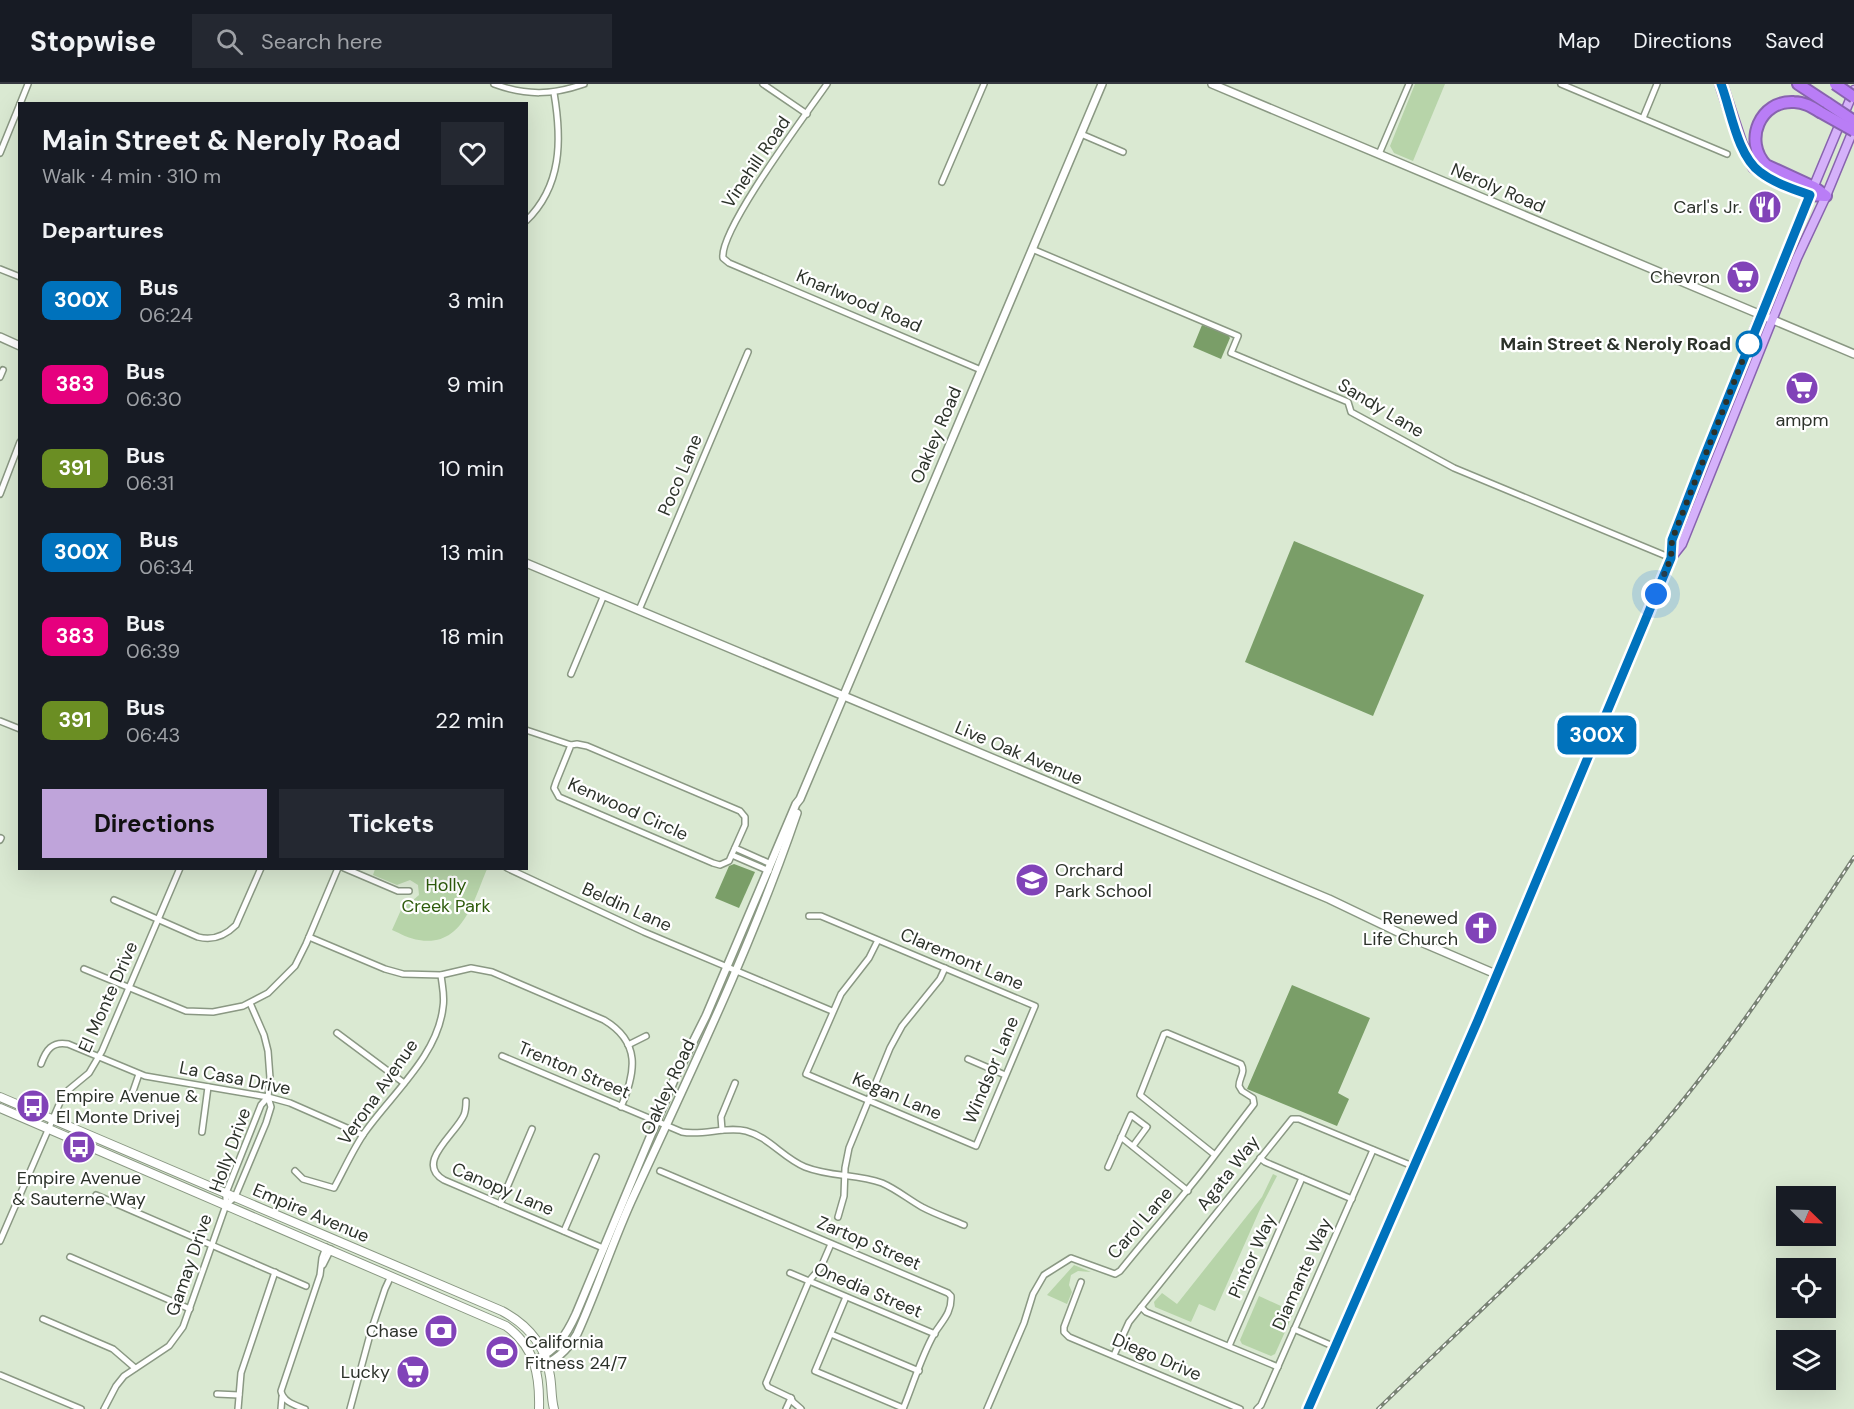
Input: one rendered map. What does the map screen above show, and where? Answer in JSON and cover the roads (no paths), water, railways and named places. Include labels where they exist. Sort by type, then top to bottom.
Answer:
[{"type":"highway","points":[[1721,84],[1741,144],[1754,167],[1768,177],[1826,196]]},
{"type":"highway","points":[[1797,84],[1854,130]]},
{"type":"highway","points":[[1835,84],[1854,96]]},
{"type":"highway","points":[[1812,191],[1766,165],[1756,151],[1757,126],[1766,113],[1779,104],[1794,101],[1823,107],[1854,121]]},
{"type":"main road","points":[[1671,558],[1672,540],[1760,315],[1854,90]]},
{"type":"main road","points":[[1308,1409],[1498,975],[1671,558],[1682,544],[1772,320],[1854,130]]},
{"type":"main road","name":"Empire Avenue","points":[[0,1097],[502,1311],[518,1320],[527,1328],[545,1355],[554,1409]]},
{"type":"main road","name":"Empire Avenue","points":[[0,1108],[506,1326],[521,1339],[536,1365],[540,1388],[539,1409]]},
{"type":"main road","points":[[329,1248],[333,1244],[352,1252],[366,1253]]},
{"type":"street","points":[[21,102],[28,84]]},
{"type":"street","points":[[494,84],[520,91],[554,93],[584,84]]},
{"type":"street","points":[[764,84],[807,114]]},
{"type":"street","name":"Vinehill Road","points":[[725,261],[722,251],[737,218],[827,84]]},
{"type":"street","points":[[942,182],[984,84]]},
{"type":"street","name":"Oakley Road","points":[[536,1365],[548,1364],[566,1350],[577,1334],[633,1197],[736,970],[800,799],[1102,84]]},
{"type":"street","name":"Neroly Road","points":[[1212,84],[1854,354]]},
{"type":"street","points":[[1379,154],[1408,84]]},
{"type":"street","points":[[1561,84],[1727,154]]},
{"type":"street","points":[[1643,118],[1657,84]]},
{"type":"street","points":[[528,219],[548,192],[557,165],[559,133],[554,93]]},
{"type":"street","points":[[0,153],[18,109]]},
{"type":"street","points":[[12,123],[18,125]]},
{"type":"street","points":[[1081,134],[1123,152]]},
{"type":"street","name":"Sandy Lane","points":[[1032,249],[1238,336],[1231,353],[1348,402],[1351,412],[1455,468],[1671,558]]},
{"type":"street","name":"Knarlwood Road","points":[[725,261],[981,370]]},
{"type":"street","points":[[0,269],[18,276]]},
{"type":"street","points":[[0,337],[18,344]]},
{"type":"street","name":"Poco Lane","points":[[639,610],[748,352]]},
{"type":"street","points":[[0,377],[3,370]]},
{"type":"street","points":[[0,494],[18,447]]},
{"type":"street","name":"Live Oak Avenue","points":[[528,564],[1329,899],[1402,934],[1498,975]]},
{"type":"street","points":[[571,674],[604,595]]},
{"type":"street","points":[[0,721],[18,728]]},
{"type":"street","points":[[528,731],[571,745],[587,746],[740,811],[745,821],[732,855],[773,869]]},
{"type":"street","name":"Kenwood Circle","points":[[571,745],[554,788],[559,797],[713,863],[725,864],[732,855]]},
{"type":"street","points":[[735,848],[773,869]]},
{"type":"street","points":[[748,862],[751,856]]},
{"type":"street","name":"Oakley Road","points":[[536,1365],[556,1348],[570,1329],[674,1080],[701,1027],[773,869]]},
{"type":"street","name":"El Monte Drive","points":[[0,1241],[48,1128],[66,1092],[89,1073],[99,1057],[179,870]]},
{"type":"street","points":[[114,900],[206,939],[223,936],[236,926],[260,870]]},
{"type":"street","points":[[84,969],[186,1011],[220,1011],[250,1003],[268,993],[287,976],[301,955],[337,870]]},
{"type":"street","points":[[349,870],[398,891],[410,891]]},
{"type":"street","name":"Beldin Lane","points":[[511,870],[644,932],[832,1011]]},
{"type":"street","name":"Claremont Lane","points":[[809,916],[821,916],[1035,1006]]},
{"type":"street","points":[[309,937],[395,972],[441,975],[471,968],[492,972],[604,1020],[620,1032],[628,1045],[633,1070],[621,1107]]},
{"type":"street","points":[[832,1011],[841,994],[869,958],[878,940]]},
{"type":"street","points":[[838,1218],[844,1196],[849,1148],[890,1048],[902,1026],[940,980],[945,968]]},
{"type":"street","name":"Verona Avenue","points":[[295,1171],[303,1179],[334,1188],[363,1135],[424,1057],[441,1019],[444,995],[441,975]]},
{"type":"street","name":"Holly Drive","points":[[226,1204],[235,1197],[271,1107],[268,1097],[270,1078],[268,1051],[264,1035],[250,1003]]},
{"type":"street","name":"Windsor Lane","points":[[976,1146],[1035,1006]]},
{"type":"street","name":"Kegan Lane","points":[[832,1011],[806,1074],[976,1146]]},
{"type":"street","points":[[337,1033],[404,1083]]},
{"type":"street","name":"Carol Lane","points":[[987,1409],[1024,1323],[1033,1294],[1044,1275],[1071,1258],[1115,1274],[1188,1191],[1254,1104],[1253,1098],[1240,1089],[1239,1083],[1244,1071],[1241,1064],[1167,1033],[1156,1053],[1140,1095],[1215,1155]]},
{"type":"street","points":[[628,1045],[646,1036]]},
{"type":"street","name":"La Casa Drive","points":[[41,1064],[50,1046],[62,1043],[139,1074],[290,1103],[363,1135]]},
{"type":"street","name":"Trenton Street","points":[[502,1056],[666,1126],[688,1133],[733,1129],[751,1133],[803,1167],[827,1174],[845,1175],[881,1183],[924,1208],[964,1225]]},
{"type":"street","points":[[968,1059],[1005,1075]]},
{"type":"street","points":[[130,1100],[139,1074]]},
{"type":"street","points":[[722,1130],[721,1117],[735,1083]]},
{"type":"street","points":[[202,1132],[208,1087]]},
{"type":"street","name":"Holly Drive","points":[[226,1204],[226,1193],[261,1105],[268,1097]]},
{"type":"street","name":"Canopy Lane","points":[[466,1101],[464,1116],[435,1156],[435,1171],[444,1180],[603,1248]]},
{"type":"street","points":[[1108,1167],[1131,1115],[1147,1127],[1133,1146]]},
{"type":"street","name":"Agata Way","points":[[1114,1355],[1129,1322],[1287,1123],[1295,1118],[1414,1167]]},
{"type":"street","points":[[500,1204],[532,1129]]},
{"type":"street","points":[[1121,1137],[1188,1191]]},
{"type":"street","name":"Diamante Way","points":[[1257,1409],[1261,1405],[1373,1150]]},
{"type":"street","points":[[564,1231],[596,1157]]},
{"type":"street","points":[[1260,1158],[1302,1179],[1352,1199]]},
{"type":"street","name":"Zartop Street","points":[[660,1172],[948,1293],[951,1296],[948,1313],[934,1334],[903,1409]]},
{"type":"street","name":"Pintor Way","points":[[1229,1346],[1302,1179]]},
{"type":"street","points":[[96,1195],[306,1286]]},
{"type":"street","name":"Gamay Drive","points":[[104,1409],[116,1386],[135,1368],[169,1346],[183,1328],[226,1204]]},
{"type":"street","points":[[801,1409],[791,1398],[768,1387],[766,1383],[809,1281],[821,1267],[831,1244]]},
{"type":"street","points":[[281,1409],[282,1384],[323,1265],[322,1258],[329,1248]]},
{"type":"street","points":[[70,1257],[190,1309]]},
{"type":"street","points":[[238,1409],[241,1373],[275,1272]]},
{"type":"street","name":"Onedia Street","points":[[790,1274],[934,1334]]},
{"type":"street","points":[[350,1409],[372,1331],[391,1276]]},
{"type":"street","name":"Diego Drive","points":[[1081,1282],[1065,1321],[1064,1332],[1069,1337],[1240,1409]]},
{"type":"street","points":[[846,1297],[815,1371],[903,1409]]},
{"type":"street","points":[[1141,1307],[1146,1312],[1278,1366]]},
{"type":"street","points":[[43,1319],[113,1349],[135,1368]]},
{"type":"street","points":[[1294,1329],[1335,1347]]},
{"type":"street","points":[[831,1334],[919,1371]]},
{"type":"street","points":[[0,1375],[81,1409]]},
{"type":"street","points":[[217,1394],[239,1395]]},
{"type":"street","points":[[282,1397],[305,1409]]},
{"type":"street","points":[[786,1409],[791,1398]]},
{"type":"railway","points":[[1378,1409],[1587,1207],[1652,1137],[1733,1035],[1854,857]]},
{"type":"place","name":"Carl's Jr.","points":[[1765,207]]},
{"type":"place","name":"Chevron","points":[[1743,277]]},
{"type":"place","name":"Main Street & Neroly Road","points":[[1749,344]]},
{"type":"place","name":"ampm","points":[[1802,388]]},
{"type":"place","name":"Orchard Park School","points":[[1032,880]]},
{"type":"place","name":"Renewed Life Church","points":[[1481,928]]},
{"type":"place","name":"Empire Avenue & El Monte Drivej","points":[[33,1106]]},
{"type":"place","name":"Empire Avenue & Sauterne Way","points":[[79,1147]]},
{"type":"place","name":"Chase","points":[[441,1331]]},
{"type":"place","name":"California Fitness 24/7","points":[[502,1352]]},
{"type":"place","name":"Lucky","points":[[413,1372]]},
{"type":"park label","name":"Holly Creek Park","points":[[446,895]]}]
